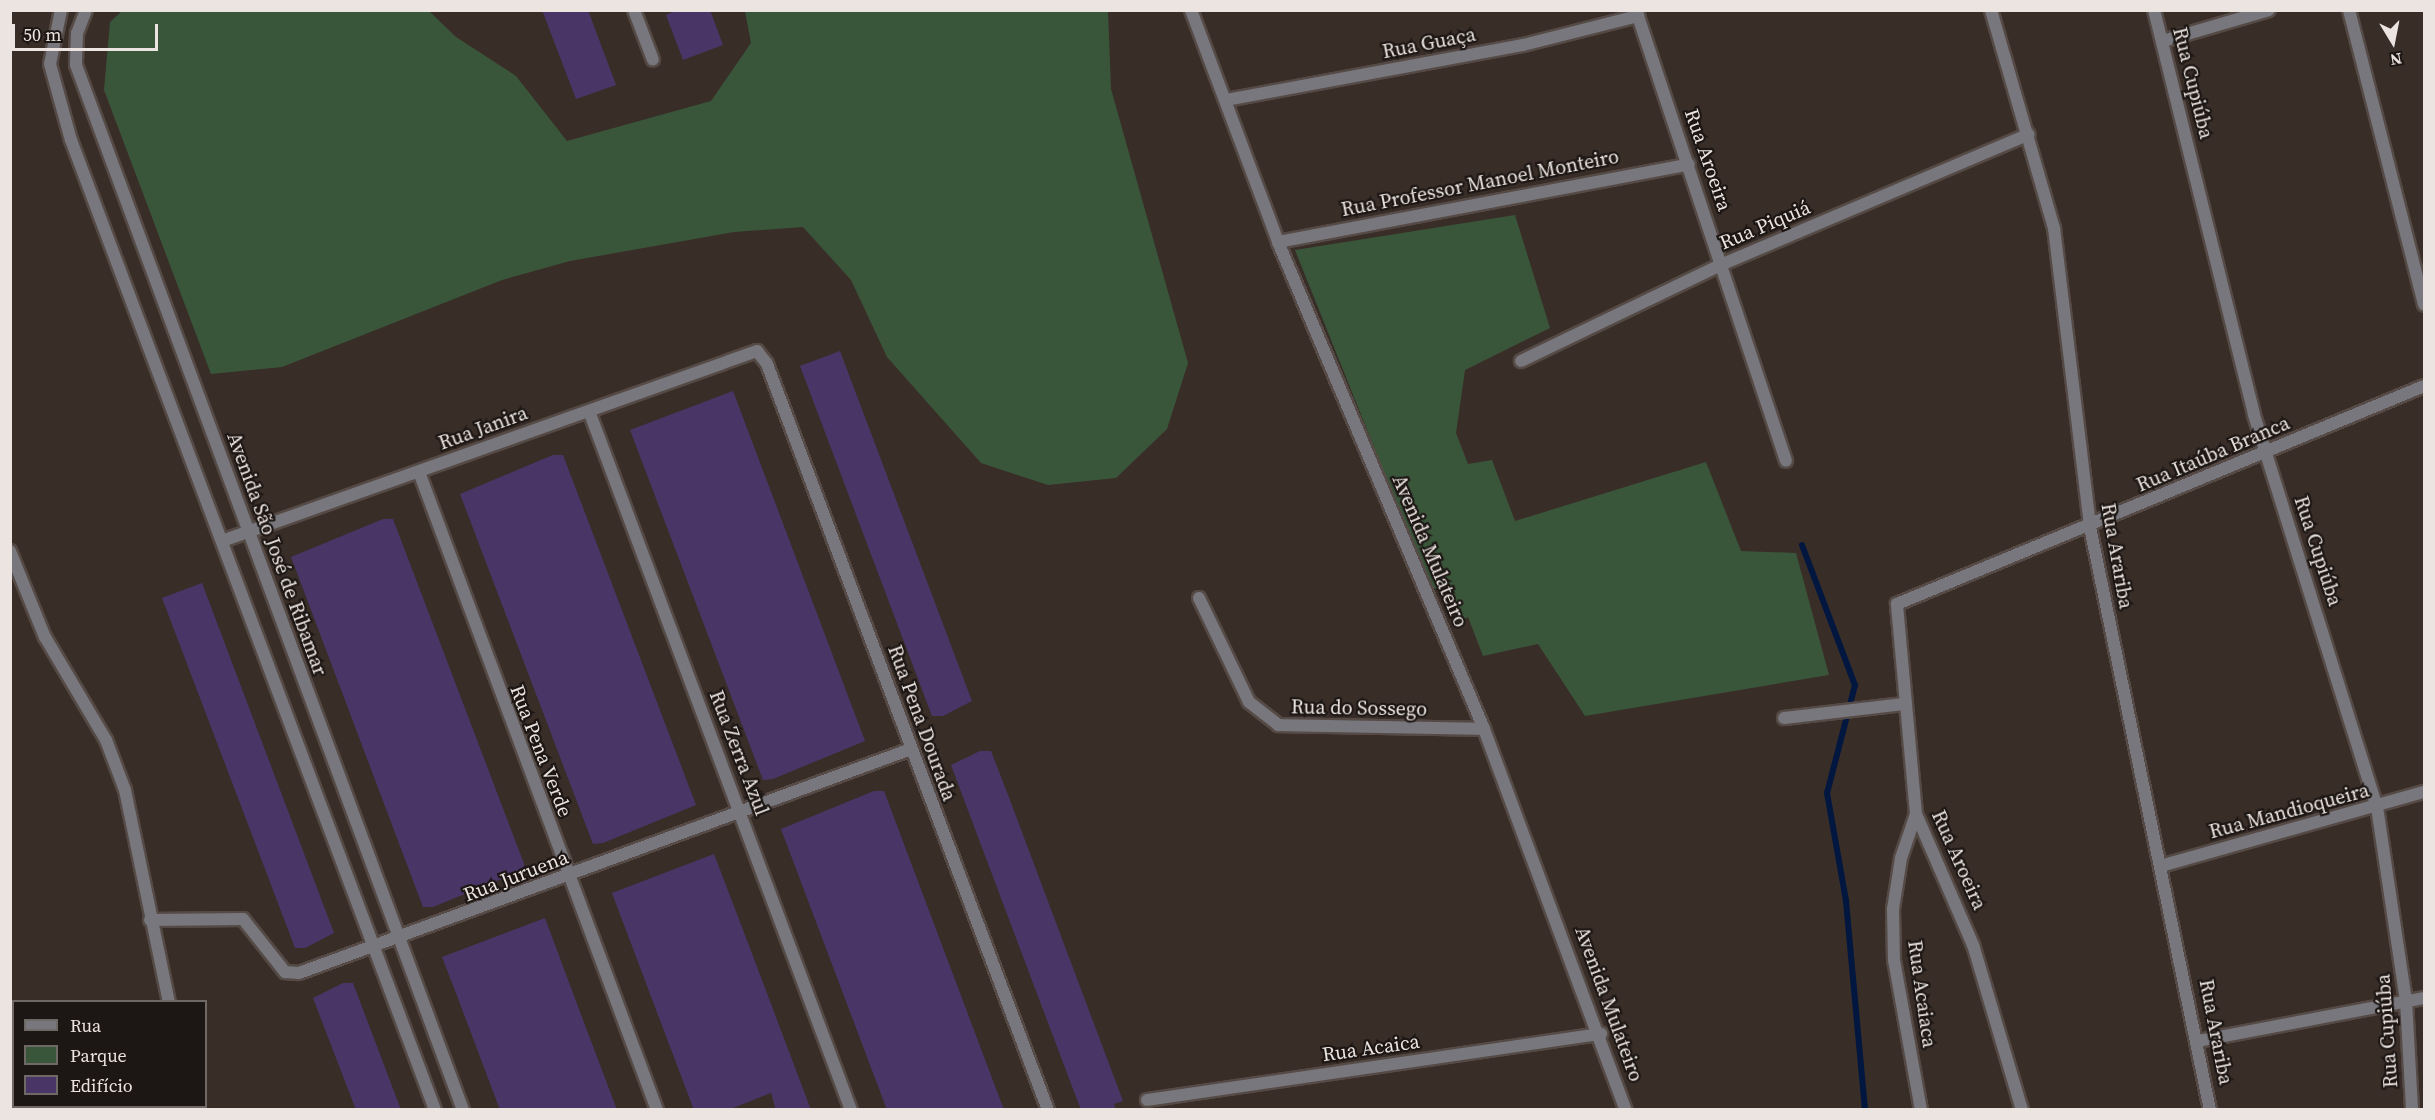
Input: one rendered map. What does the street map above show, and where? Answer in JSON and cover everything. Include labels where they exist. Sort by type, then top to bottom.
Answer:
[{"type":"street","points":[[61,10],[51,49],[56,93],[372,949],[435,1110]]},
{"type":"street","name":"Avenida São José de Ribamar","points":[[86,10],[77,33],[76,65],[398,941],[463,1110]]},
{"type":"street","points":[[634,10],[653,60]]},
{"type":"street","name":"Avenida Mulateiro","points":[[1191,10],[1278,242],[1484,729],[1601,1034],[1626,1110]]},
{"type":"street","name":"Rua Arariba","points":[[1990,10],[2029,134],[2056,239],[2090,527],[2164,865],[2211,1110]]},
{"type":"street","name":"Rua Cupiúba","points":[[2154,10],[2266,453],[2377,807],[2406,1001],[2412,1110]]},
{"type":"street","points":[[2163,41],[2269,10]]},
{"type":"street","points":[[2349,10],[2424,305]]},
{"type":"street","name":"Rua Guaça","points":[[1226,100],[1523,45],[1637,13]]},
{"type":"street","name":"Rua Aroeira","points":[[1637,13],[1723,264],[1786,461]]},
{"type":"street","name":"Rua Piquiá","points":[[1521,361],[1723,264],[2029,134]]},
{"type":"street","name":"Rua Professor Manoel Monteiro","points":[[1278,242],[1689,164]]},
{"type":"street","name":"Rua Janira","points":[[222,542],[757,351]]},
{"type":"street","name":"Rua Pena Dourada","points":[[757,351],[767,364],[1048,1110]]},
{"type":"street","name":"Rua Itaúba Branca","points":[[1948,579],[2090,527],[2424,386]]},
{"type":"street","name":"Rua Zerra Azul","points":[[589,411],[851,1110]]},
{"type":"street","name":"Rua Pena Verde","points":[[419,472],[568,877],[657,1110]]},
{"type":"street","points":[[10,551],[45,636],[106,740],[125,790],[150,920],[170,1000]]},
{"type":"street","name":"Rua Aroeira","points":[[1948,579],[1903,599],[1894,611],[1916,814],[1973,945],[2022,1110]]},
{"type":"street","name":"Rua do Sossego","points":[[1199,598],[1249,702],[1278,725],[1484,729]]},
{"type":"street","points":[[1784,718],[1904,704]]},
{"type":"street","name":"Rua Juruena","points":[[150,920],[243,919],[285,972],[315,969],[398,941],[911,750]]},
{"type":"street","name":"Rua Mandioqueira","points":[[2164,865],[2424,792]]},
{"type":"street","name":"Rua Acaiaca","points":[[1916,814],[1901,858],[1893,909],[1894,960],[1921,1110]]},
{"type":"street","points":[[2198,1041],[2424,998]]},
{"type":"street","name":"Rua Acaica","points":[[1147,1100],[1601,1034]]},
{"type":"green space","points":[[122,11],[429,11],[456,37],[516,76],[567,141],[711,101],[751,43],[745,11],[1108,11],[1111,89],[1188,363],[1167,429],[1116,478],[1048,485],[981,463],[887,357],[851,280],[803,227],[734,232],[570,261],[502,280],[282,367],[211,374],[104,90],[110,22]]},
{"type":"green space","points":[[1515,215],[1550,328],[1465,370],[1456,433],[1468,464],[1492,460],[1515,521],[1706,462],[1741,551],[1796,553],[1829,675],[1585,716],[1538,644],[1483,656],[1468,617],[1461,621],[1443,587],[1431,589],[1295,250]]},
{"type":"building","points":[[542,10],[588,10],[616,85],[576,99]]},
{"type":"building","points":[[678,10],[710,10],[723,45],[683,60],[666,15]]},
{"type":"building","points":[[840,351],[972,701],[943,716],[932,716],[800,366]]},
{"type":"building","points":[[733,391],[865,741],[773,779],[763,780],[630,430]]},
{"type":"building","points":[[553,455],[563,455],[696,805],[603,843],[593,844],[460,494]]},
{"type":"building","points":[[383,519],[393,519],[526,869],[433,907],[423,907],[291,557]]},
{"type":"building","points":[[202,583],[334,933],[305,948],[295,948],[162,598]]},
{"type":"building","points":[[980,751],[991,751],[1008,795],[1123,1101],[1114,1104],[1116,1110],[1081,1110],[951,765]]},
{"type":"building","points":[[874,791],[884,791],[1004,1110],[887,1110],[781,829]]},
{"type":"building","points":[[714,854],[811,1110],[776,1110],[771,1093],[728,1110],[694,1110],[658,1015],[612,893]]},
{"type":"building","points":[[545,918],[617,1110],[500,1110],[442,957]]},
{"type":"building","points":[[343,983],[353,983],[401,1110],[356,1110],[313,998]]},
{"type":"waterway","points":[[1802,545],[1855,685],[1827,793],[1846,901],[1865,1110]]}]
